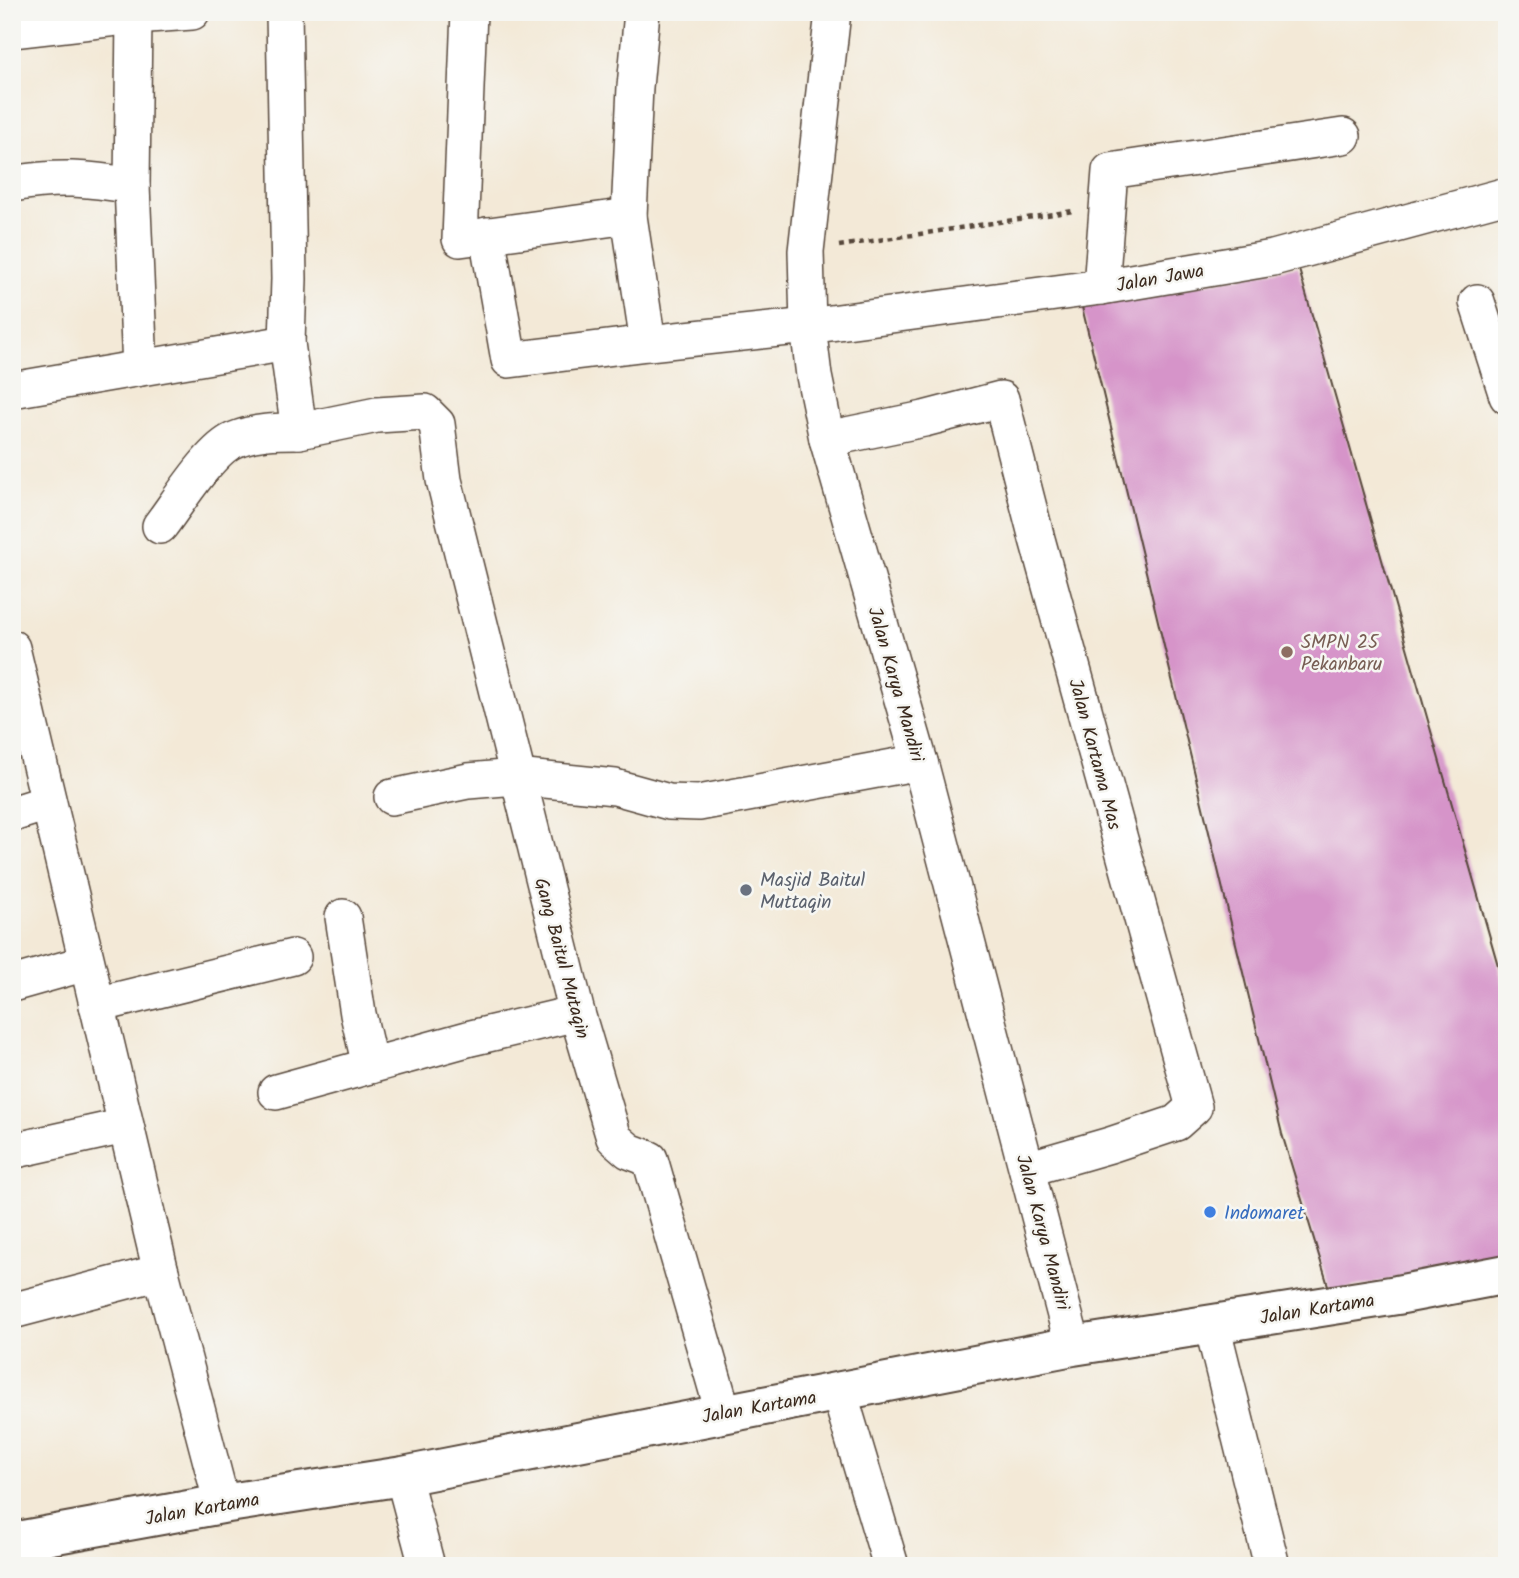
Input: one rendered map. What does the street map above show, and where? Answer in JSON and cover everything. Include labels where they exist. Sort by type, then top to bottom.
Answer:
[{"type":"main road","name":"Jalan Kartama","points":[[12,1542],[222,1504],[403,1476],[1073,1346],[1397,1295],[1507,1274]]},
{"type":"street","points":[[12,30],[192,12]]},
{"type":"street","points":[[160,526],[211,459],[233,440],[267,431],[299,431],[287,343],[289,279],[284,12]]},
{"type":"street","points":[[469,12],[460,239],[629,216]]},
{"type":"street","points":[[642,12],[635,87],[629,216],[648,343]]},
{"type":"street","name":"Jalan Karya Mandiri","points":[[834,12],[806,251],[808,326],[814,376],[827,439],[920,762],[1073,1346]]},
{"type":"street","points":[[134,16],[132,187],[140,368]]},
{"type":"street","points":[[1101,287],[1110,171],[1343,136]]},
{"type":"street","points":[[12,184],[47,177],[94,179],[132,187]]},
{"type":"street","name":"Jalan Jawa","points":[[487,235],[509,360],[808,326],[1101,287],[1273,258],[1507,195]]},
{"type":"street","points":[[1477,302],[1507,396]]},
{"type":"street","points":[[12,390],[287,343]]},
{"type":"street","name":"Jalan Kartama Mas","points":[[827,439],[924,419],[1001,399],[1072,668],[1194,1107],[1176,1123],[1027,1168]]},
{"type":"street","name":"Gang Baitul Mutaqin","points":[[299,431],[377,415],[425,412],[437,424],[444,480],[577,1013],[614,1138],[629,1151],[650,1159],[723,1412]]},
{"type":"street","points":[[12,648],[125,1126],[222,1504]]},
{"type":"street","points":[[392,797],[468,781],[516,777],[615,787],[669,802],[699,803],[920,762]]},
{"type":"street","points":[[12,814],[47,803]]},
{"type":"street","points":[[344,917],[358,1014],[370,1066]]},
{"type":"street","points":[[97,1005],[293,957]]},
{"type":"street","points":[[12,984],[86,962]]},
{"type":"street","points":[[276,1092],[471,1038],[577,1013]]},
{"type":"street","points":[[12,1151],[125,1126]]},
{"type":"street","points":[[12,1311],[161,1272]]},
{"type":"street","points":[[1212,1325],[1272,1566]]},
{"type":"street","points":[[839,1392],[891,1566]]},
{"type":"street","points":[[403,1476],[427,1566]]},
{"type":"path","points":[[806,251],[1108,206]]},
{"type":"building","name":"SMPN 25 Pekanbaru","points":[[1298,266],[1507,997],[1507,1256],[1330,1292],[1282,1134],[1082,307]]},
{"type":"place","name":"SMPN 25 Pekanbaru","points":[[1287,652]]},
{"type":"place","name":"Masjid Baitul Muttaqin","points":[[746,890]]},
{"type":"place","name":"Indomaret","points":[[1210,1212]]}]
